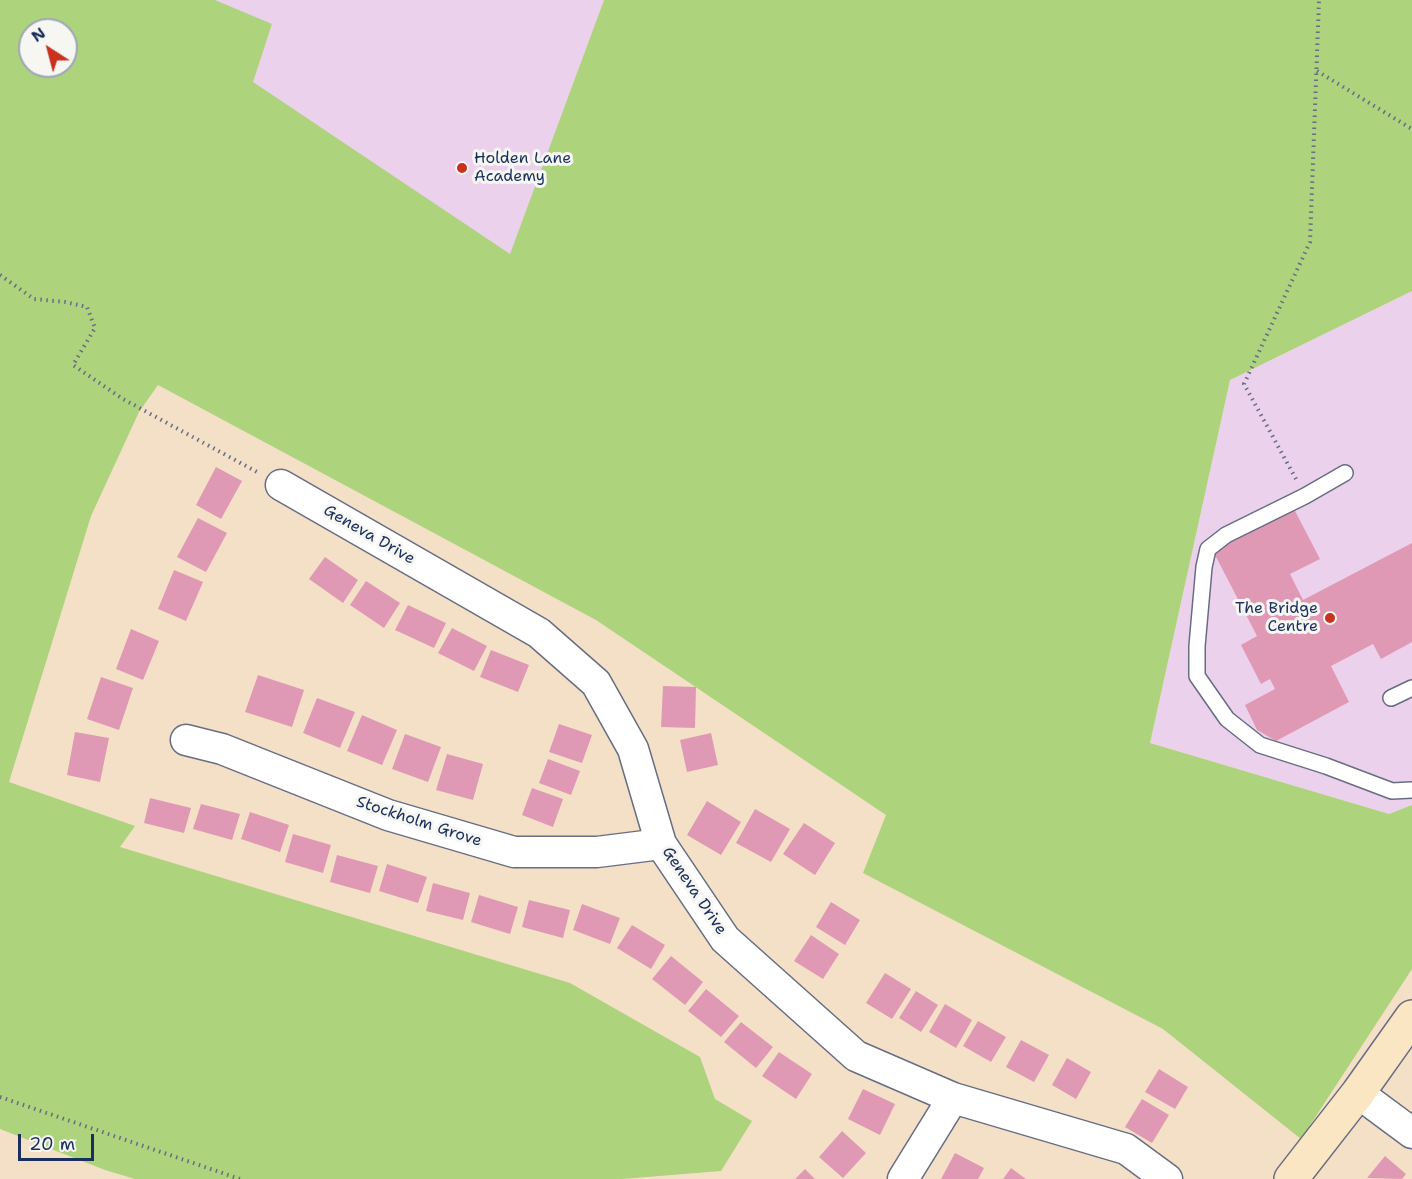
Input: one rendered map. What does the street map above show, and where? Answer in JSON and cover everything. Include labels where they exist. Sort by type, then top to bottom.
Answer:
[{"type":"street","name":"Geneva Drive","points":[[281,485],[539,633],[596,683],[633,749],[661,844],[725,939],[856,1056],[953,1098],[1126,1149],[1167,1179]]},
{"type":"street","name":"Stockholm Grove","points":[[186,740],[222,749],[388,815],[514,852],[597,852],[661,844]]},
{"type":"street","points":[[1291,1179],[1358,1093],[1412,1017]]},
{"type":"street","points":[[1358,1093],[1412,1133]]},
{"type":"street","points":[[903,1179],[953,1098]]},
{"type":"lane","points":[[1345,473],[1226,535],[1208,549],[1204,567],[1197,646],[1197,676],[1227,718],[1260,745],[1326,766],[1392,791],[1412,790]]},
{"type":"lane","points":[[1391,698],[1412,688]]},
{"type":"path","points":[[1305,495],[1244,384],[1310,243],[1319,0]]},
{"type":"path","points":[[1317,70],[1412,129]]},
{"type":"path","points":[[0,275],[34,300],[65,302],[87,307],[94,328],[73,365],[123,399],[281,485]]},
{"type":"path","points":[[0,1097],[240,1179]]},
{"type":"shaded area","name":"Holden Lane Academy","points":[[215,0],[604,0],[510,255],[252,82],[272,25]]},
{"type":"shaded area","points":[[1412,291],[1412,805],[1389,814],[1150,743],[1230,380]]},
{"type":"green space","points":[[0,0],[215,0],[272,24],[253,82],[510,254],[604,0],[1412,0],[1412,291],[1230,380],[1150,743],[1389,814],[1412,805],[1412,969],[1301,1139],[1163,1029],[863,873],[886,815],[596,620],[158,385],[139,412],[91,516],[9,782],[135,826],[120,847],[570,983],[700,1057],[715,1099],[752,1121],[721,1171],[622,1179],[135,1179],[105,1170],[0,1129]]},
{"type":"building","points":[[216,467],[242,481],[221,519],[196,505]]},
{"type":"building","name":"The Bridge Centre","points":[[1294,509],[1320,559],[1290,574],[1303,600],[1412,543],[1412,642],[1381,659],[1373,644],[1331,666],[1349,702],[1276,741],[1257,730],[1245,705],[1275,689],[1270,679],[1261,684],[1241,645],[1257,636],[1213,551]]},
{"type":"building","points":[[198,518],[227,533],[206,572],[177,557]]},
{"type":"building","points":[[325,557],[358,580],[343,603],[309,579]]},
{"type":"building","points":[[174,570],[203,582],[186,621],[158,609]]},
{"type":"building","points":[[366,581],[400,603],[384,628],[350,605]]},
{"type":"building","points":[[408,605],[446,623],[434,648],[395,630]]},
{"type":"building","points":[[452,628],[487,646],[474,671],[438,653]]},
{"type":"building","points":[[131,629],[159,641],[143,680],[116,669]]},
{"type":"building","points":[[491,650],[529,665],[518,692],[480,677]]},
{"type":"building","points":[[258,675],[304,690],[292,727],[245,712]]},
{"type":"building","points":[[101,677],[133,688],[119,730],[87,719]]},
{"type":"building","points":[[663,686],[696,687],[695,728],[661,727]]},
{"type":"building","points":[[317,698],[355,712],[340,748],[303,733]]},
{"type":"building","points":[[362,715],[397,730],[382,765],[347,751]]},
{"type":"building","points":[[559,724],[592,735],[582,763],[549,752]]},
{"type":"building","points":[[75,732],[109,738],[100,782],[67,775]]},
{"type":"building","points":[[711,733],[718,765],[687,772],[680,740]]},
{"type":"building","points":[[405,734],[441,747],[428,782],[392,769]]},
{"type":"building","points":[[447,754],[483,764],[473,800],[436,790]]},
{"type":"building","points":[[548,759],[580,771],[571,795],[539,783]]},
{"type":"building","points":[[532,788],[563,799],[553,827],[522,815]]},
{"type":"building","points":[[150,798],[191,808],[184,833],[144,823]]},
{"type":"building","points":[[707,801],[741,822],[721,855],[687,835]]},
{"type":"building","points":[[201,804],[240,814],[232,840],[193,829]]},
{"type":"building","points":[[755,809],[790,829],[771,862],[736,843]]},
{"type":"building","points":[[250,812],[289,825],[280,852],[241,839]]},
{"type":"building","points":[[804,823],[835,843],[815,875],[783,854]]},
{"type":"building","points":[[293,834],[331,845],[323,873],[285,862]]},
{"type":"building","points":[[337,855],[378,866],[370,893],[330,882]]},
{"type":"building","points":[[387,864],[427,877],[418,903],[379,891]]},
{"type":"building","points":[[433,883],[470,893],[463,920],[426,911]]},
{"type":"building","points":[[479,895],[518,907],[510,934],[471,922]]},
{"type":"building","points":[[529,900],[570,910],[563,938],[522,927]]},
{"type":"building","points":[[831,902],[860,920],[845,945],[816,927]]},
{"type":"building","points":[[582,904],[620,918],[610,944],[573,930]]},
{"type":"building","points":[[632,925],[665,945],[651,969],[617,948]]},
{"type":"building","points":[[811,935],[839,954],[823,979],[794,961]]},
{"type":"building","points":[[671,956],[703,982],[685,1005],[652,979]]},
{"type":"building","points":[[885,973],[911,989],[892,1019],[866,1003]]},
{"type":"building","points":[[706,989],[739,1016],[721,1037],[688,1011]]},
{"type":"building","points":[[916,991],[938,1005],[921,1032],[899,1018]]},
{"type":"building","points":[[945,1004],[972,1020],[956,1048],[929,1032]]},
{"type":"building","points":[[978,1021],[1006,1037],[991,1062],[963,1046]]},
{"type":"building","points":[[741,1022],[773,1047],[756,1068],[724,1042]]},
{"type":"building","points":[[1021,1040],[1049,1055],[1034,1082],[1006,1067]]},
{"type":"building","points":[[779,1052],[812,1074],[796,1099],[762,1076]]},
{"type":"building","points":[[1067,1058],[1091,1072],[1076,1099],[1052,1085]]},
{"type":"building","points":[[1159,1069],[1188,1087],[1175,1109],[1145,1092]]},
{"type":"building","points":[[863,1089],[895,1104],[880,1135],[848,1119]]},
{"type":"building","points":[[1142,1099],[1169,1115],[1152,1143],[1125,1127]]},
{"type":"building","points":[[842,1131],[866,1153],[843,1178],[819,1157]]},
{"type":"building","points":[[955,1153],[984,1168],[978,1179],[941,1179]]},
{"type":"building","points":[[1385,1156],[1406,1174],[1402,1179],[1367,1178]]},
{"type":"building","points":[[1011,1168],[1026,1179],[1003,1179]]},
{"type":"building","points":[[805,1169],[815,1179],[795,1179]]},
{"type":"place","name":"Holden Lane Academy","points":[[462,168]]},
{"type":"place","name":"The Bridge Centre","points":[[1330,618]]}]
